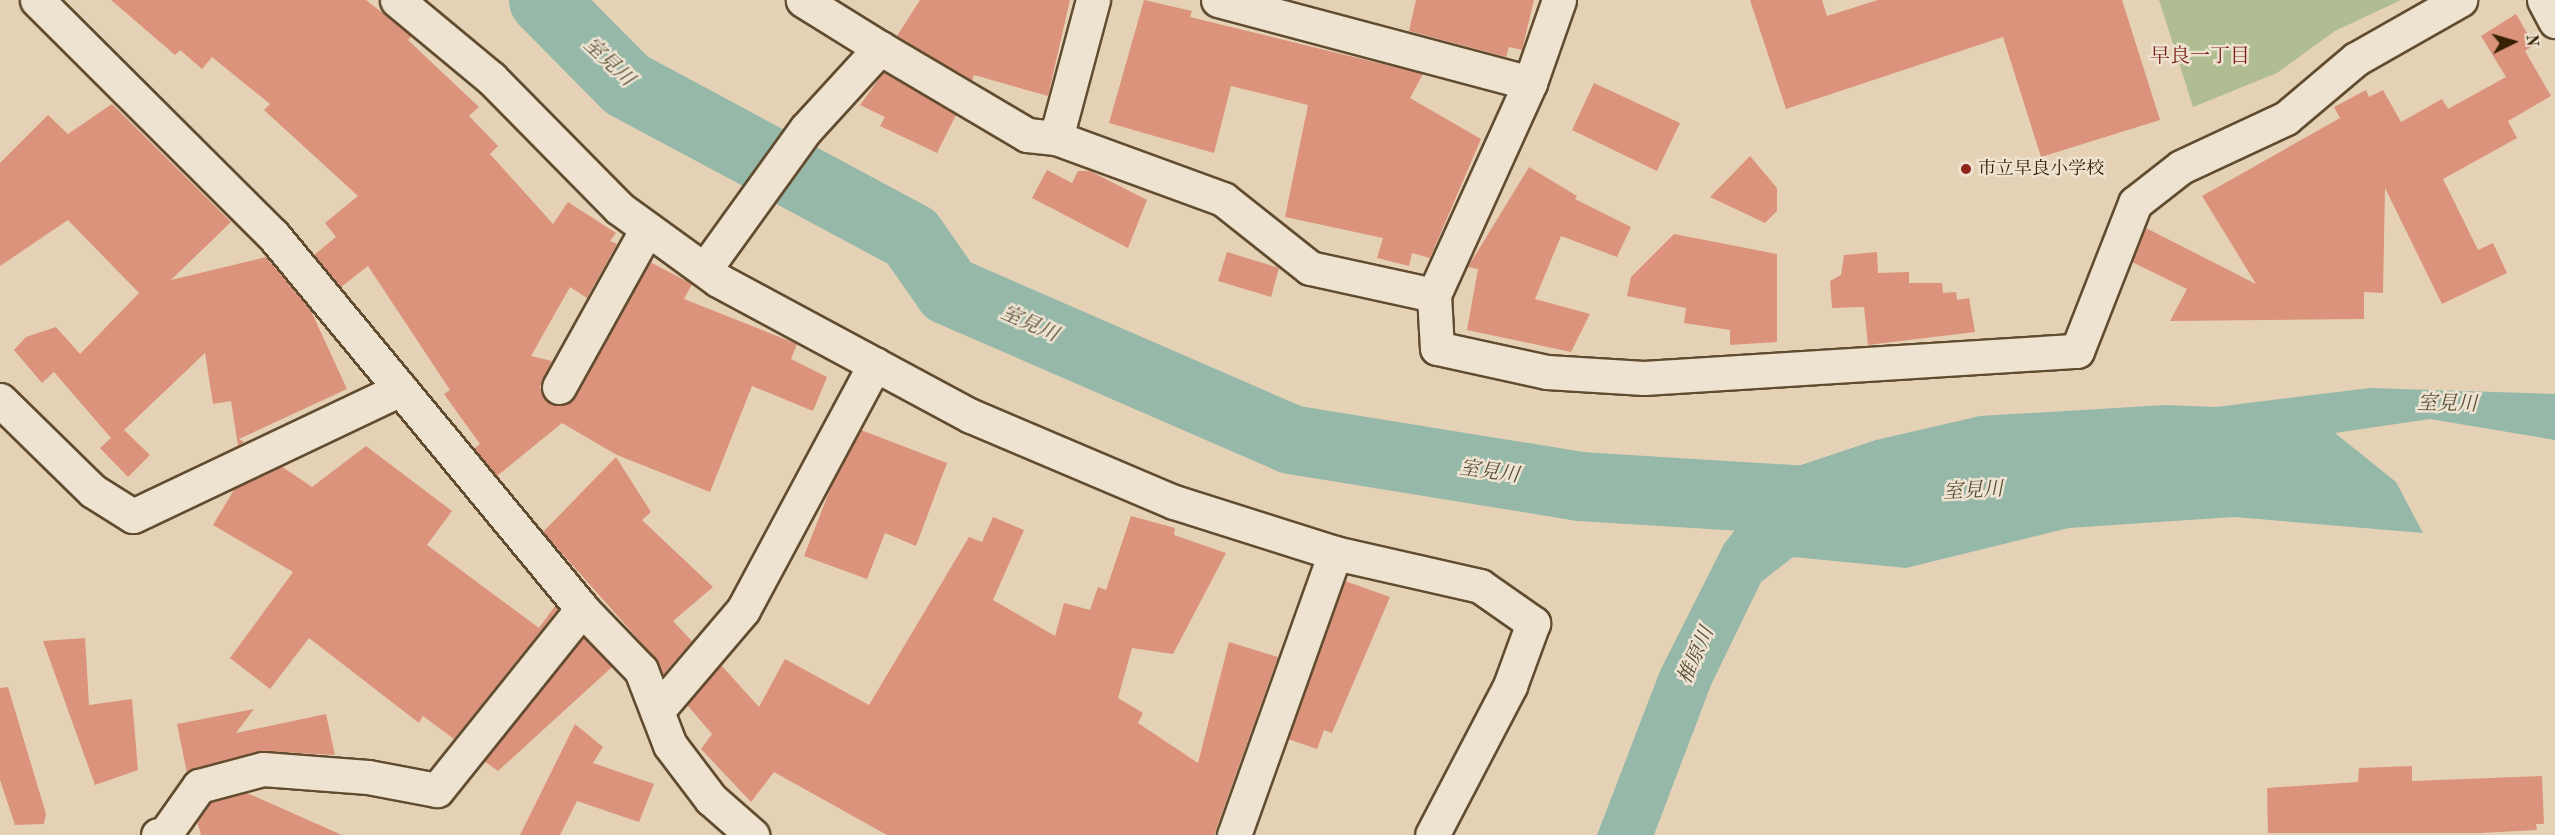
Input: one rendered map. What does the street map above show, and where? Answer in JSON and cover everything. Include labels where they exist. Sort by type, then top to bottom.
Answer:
[{"type":"street","points":[[37,0],[273,235],[582,609],[641,670],[670,745],[697,781],[752,835]]},
{"type":"street","points":[[397,0],[491,78],[619,207],[718,280],[971,416],[1174,502],[1335,553],[1480,586],[1533,623],[1510,686],[1432,835]]},
{"type":"street","points":[[803,0],[1027,135],[1056,138],[1223,199],[1310,268],[1434,294]]},
{"type":"street","points":[[1056,138],[1093,0]]},
{"type":"street","points":[[1218,0],[1530,83]]},
{"type":"street","points":[[1559,0],[1530,83],[1434,294],[1437,348],[1547,372],[1644,378],[2077,351],[2135,203],[2181,166],[2286,118],[2356,59],[2460,0]]},
{"type":"street","points":[[2544,0],[2555,21]]},
{"type":"street","points":[[715,255],[806,129],[880,48]]},
{"type":"street","points":[[558,387],[647,229]]},
{"type":"street","points":[[657,711],[743,610],[875,364]]},
{"type":"street","points":[[0,400],[93,491],[133,516],[400,389]]},
{"type":"street","points":[[1234,835],[1335,553]]},
{"type":"street","points":[[158,835],[165,834],[199,786],[262,769],[368,777],[437,790],[582,609]]},
{"type":"shaded area","points":[[2159,0],[2401,0],[2335,31],[2277,73],[2193,107]]},
{"type":"water","name":"椎原川","points":[[2370,388],[2555,394],[2555,440],[2430,419],[2335,433],[2396,482],[2423,533],[2234,517],[2069,528],[1906,568],[1793,557],[1761,582],[1711,685],[1654,835],[1597,835],[1660,671],[1724,544],[1780,472],[1876,440],[1980,416],[2165,405],[2216,407]]},
{"type":"building","points":[[111,0],[366,0],[412,36],[408,40],[479,107],[469,116],[498,146],[490,154],[553,224],[568,202],[616,233],[610,241],[617,244],[587,298],[570,287],[531,356],[552,361],[540,387],[549,403],[560,406],[575,396],[650,262],[692,284],[684,299],[797,344],[791,359],[827,377],[813,411],[752,386],[710,492],[617,455],[562,423],[497,476],[474,449],[480,444],[444,394],[450,390],[368,266],[341,287],[314,255],[336,237],[325,223],[358,196],[264,110],[270,104],[212,57],[202,69],[180,50],[175,55]]},
{"type":"building","points":[[920,0],[1070,0],[1048,96],[974,75],[972,81],[897,36]]},
{"type":"building","points":[[1144,0],[1192,11],[1190,17],[1423,74],[1410,98],[1481,139],[1430,258],[1412,253],[1409,266],[1377,258],[1383,238],[1285,217],[1308,105],[1231,86],[1214,153],[1109,123]]},
{"type":"building","points":[[1416,0],[1534,0],[1522,50],[1509,47],[1506,57],[1409,31]]},
{"type":"building","points":[[1750,0],[1822,0],[1827,16],[1878,0],[2122,0],[2160,120],[2041,157],[2003,37],[1786,109]]},
{"type":"building","points":[[2516,14],[2534,45],[2525,51],[2551,96],[2508,121],[2517,138],[2443,179],[2478,250],[2493,243],[2507,273],[2442,304],[2385,188],[2383,293],[2364,292],[2364,319],[2170,321],[2187,289],[2132,262],[2146,228],[2256,284],[2202,196],[2340,118],[2334,107],[2366,90],[2369,97],[2383,90],[2401,122],[2442,99],[2448,109],[2506,77],[2481,36]]},
{"type":"building","points":[[884,72],[956,115],[937,153],[880,126],[885,117],[860,105]]},
{"type":"building","points":[[1594,83],[1680,123],[1657,171],[1572,130]]},
{"type":"building","points":[[112,104],[231,222],[171,280],[266,257],[311,311],[347,389],[239,439],[244,442],[238,446],[231,401],[213,404],[205,353],[124,430],[150,455],[128,477],[100,448],[111,438],[54,372],[42,383],[14,350],[26,337],[56,327],[80,354],[139,293],[68,220],[0,266],[0,163],[48,115],[68,134]]},
{"type":"building","points":[[1750,156],[1777,188],[1777,211],[1765,223],[1710,197]]},
{"type":"building","points":[[1529,167],[1577,196],[1575,199],[1631,227],[1617,257],[1561,236],[1535,299],[1590,314],[1571,352],[1467,330],[1478,269],[1468,267]]},
{"type":"building","points":[[1047,170],[1072,183],[1078,171],[1090,171],[1147,200],[1128,248],[1032,198]]},
{"type":"building","points":[[1674,234],[1777,254],[1777,342],[1730,345],[1730,330],[1684,323],[1686,308],[1627,296],[1631,277]]},
{"type":"building","points":[[1227,252],[1279,268],[1271,297],[1218,281]]},
{"type":"building","points":[[1877,252],[1878,273],[1909,272],[1909,283],[1942,283],[1943,293],[1956,292],[1957,300],[1969,298],[1975,332],[1868,345],[1864,307],[1832,308],[1830,281],[1841,275],[1844,255]]},
{"type":"building","points":[[861,430],[947,463],[916,546],[885,533],[867,579],[804,556],[831,487]]},
{"type":"building","points":[[366,446],[452,511],[427,545],[539,628],[555,606],[558,609],[454,739],[423,716],[419,723],[309,638],[270,689],[230,658],[293,572],[213,525],[235,488],[281,466],[312,487]]},
{"type":"building","points":[[616,457],[651,512],[642,520],[713,587],[673,621],[692,641],[663,675],[654,657],[543,532]]},
{"type":"building","points":[[1131,516],[1175,528],[1174,535],[1226,553],[1173,654],[1132,648],[1118,698],[1143,713],[1138,723],[1198,763],[1229,642],[1278,657],[1214,835],[887,835],[774,772],[751,802],[701,749],[712,734],[687,705],[721,665],[759,707],[785,659],[869,705],[969,537],[982,542],[993,517],[1024,530],[993,600],[1055,636],[1064,603],[1090,610],[1098,587],[1106,590]]},
{"type":"building","points":[[1345,581],[1390,597],[1332,733],[1324,730],[1317,749],[1288,739]]},
{"type":"building","points":[[583,637],[612,667],[498,771],[484,761]]},
{"type":"building","points":[[85,638],[89,705],[132,699],[138,770],[95,785],[43,641]]},
{"type":"building","points":[[8,687],[46,814],[44,824],[15,825],[0,780],[0,688]]},
{"type":"building","points":[[254,709],[236,733],[326,714],[335,755],[259,751],[187,773],[177,724]]},
{"type":"building","points":[[575,724],[603,747],[593,763],[654,784],[639,822],[577,801],[560,835],[520,835]]},
{"type":"building","points":[[2412,766],[2412,781],[2542,776],[2544,824],[2536,824],[2537,830],[2480,833],[2268,833],[2267,788],[2358,782],[2359,768]]},
{"type":"building","points":[[247,793],[342,835],[201,835],[197,821],[210,802]]},
{"type":"waterway","name":"室見川","points":[[543,0],[626,84],[911,237],[948,290],[1290,439],[1579,486],[1806,500],[1854,498]]},
{"type":"place","name":"市立早良小学校","points":[[1966,169]]},
{"type":"district","name":"早良一丁目","points":[[2200,57]]}]
